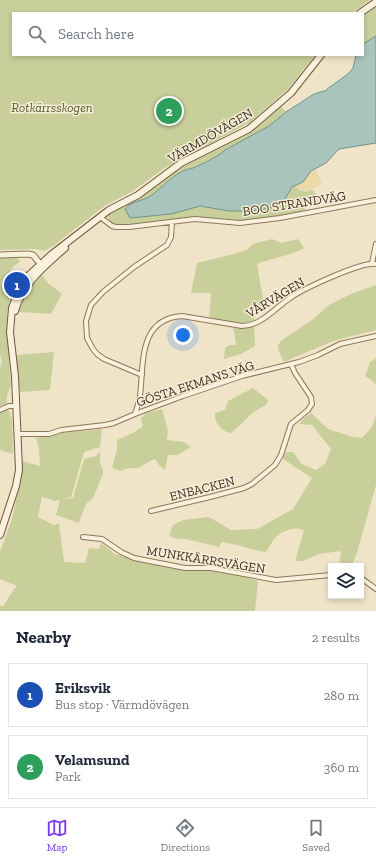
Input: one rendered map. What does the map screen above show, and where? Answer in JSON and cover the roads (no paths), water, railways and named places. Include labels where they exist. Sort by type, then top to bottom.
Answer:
[{"type":"main road","points":[[361,12],[376,2]]},
{"type":"main road","name":"VÄRMDÖVÄGEN","points":[[0,535],[18,477],[17,406],[12,337],[10,332],[10,316],[14,299],[24,282],[109,210],[138,195],[181,164],[249,129],[291,93],[320,56]]},
{"type":"street","name":"BOO STRANDVÄG","points":[[98,218],[116,227],[194,219],[240,222],[280,218],[376,200]]},
{"type":"street","points":[[142,375],[104,359],[97,354],[92,349],[87,338],[86,322],[91,305],[103,292],[134,267],[167,246],[171,237],[172,222]]},
{"type":"street","points":[[374,263],[376,244]]},
{"type":"street","points":[[0,255],[33,255],[43,266]]},
{"type":"street","name":"VÅRVÄGEN","points":[[135,414],[140,398],[145,348],[149,334],[157,325],[167,318],[182,316],[242,326],[252,325],[296,294],[352,270],[374,263]]},
{"type":"street","name":"GÖSTA EKMANS VÄG","points":[[18,434],[49,434],[61,430],[114,423],[183,396],[242,376],[291,364],[340,344],[376,336]]},
{"type":"street","name":"ENBACKEN","points":[[151,511],[244,488],[252,484],[275,465],[282,455],[291,424],[308,410],[312,404],[311,397],[295,373],[291,364]]},
{"type":"street","points":[[0,410],[9,406],[17,406]]},
{"type":"street","name":"MUNKKÄRRSVÄGEN","points":[[84,537],[102,539],[121,552],[134,558],[185,568],[211,568],[274,580],[328,576]]},
{"type":"street","points":[[364,580],[376,589]]},
{"type":"water","points":[[376,36],[376,143],[339,149],[326,163],[311,171],[303,182],[292,187],[285,199],[277,207],[251,211],[229,211],[200,206],[171,214],[130,218],[125,209],[127,207],[149,197],[182,171],[193,168],[210,160],[269,126],[286,112],[314,94],[327,90],[348,74],[353,68],[356,56],[364,56],[364,43]]},
{"type":"place","name":"Velamsund","points":[[169,111]]},
{"type":"place","name":"Eriksvik","points":[[17,285]]},
{"type":"park label","name":"Rotkärrsskogen","points":[[52,107]]}]
